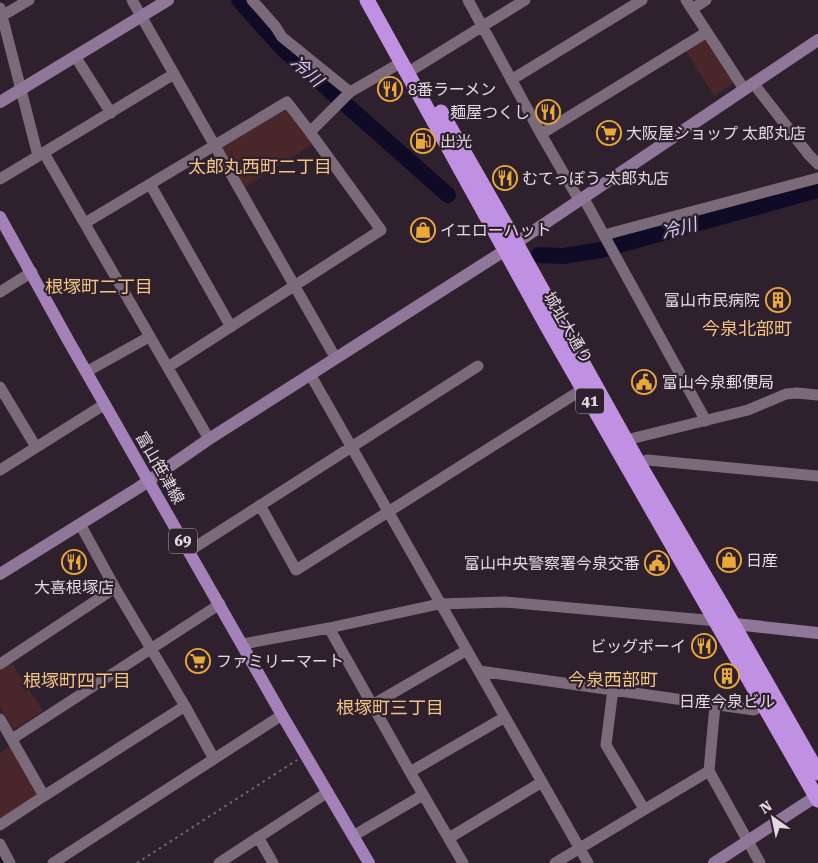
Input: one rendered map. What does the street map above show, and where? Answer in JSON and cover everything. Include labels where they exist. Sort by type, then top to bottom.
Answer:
[{"type":"highway","name":"城址大通り","points":[[367,0],[409,65]]},
{"type":"highway","name":"城址大通り","points":[[378,0],[409,65],[510,247],[583,389],[817,797]]},
{"type":"highway","name":"城址大通り","points":[[510,247],[626,440],[818,773]]},
{"type":"main road","name":"富山笹津線","points":[[0,217],[148,481],[369,863]]},
{"type":"street","points":[[29,0],[1,14],[20,89],[41,154],[85,223],[149,337],[209,438]]},
{"type":"street","points":[[132,0],[335,357]]},
{"type":"street","points":[[0,102],[168,0]]},
{"type":"street","points":[[252,0],[282,37],[350,92]]},
{"type":"street","points":[[468,0],[541,134],[604,235],[706,420]]},
{"type":"street","points":[[310,132],[350,92],[409,65],[482,26],[525,0]]},
{"type":"street","points":[[512,80],[642,0]]},
{"type":"street","points":[[706,0],[689,4],[707,32],[749,86],[814,152],[818,164]]},
{"type":"street","points":[[541,134],[707,32]]},
{"type":"street","points":[[0,574],[148,481],[209,438],[335,357],[510,247],[818,40]]},
{"type":"street","points":[[75,56],[110,113]]},
{"type":"street","points":[[0,179],[174,74]]},
{"type":"street","points":[[85,223],[286,102],[382,230],[168,368]]},
{"type":"street","points":[[604,235],[818,178]]},
{"type":"street","points":[[150,184],[231,327]]},
{"type":"street","points":[[0,292],[32,272]]},
{"type":"street","points":[[86,372],[149,337]]},
{"type":"street","points":[[189,551],[478,366]]},
{"type":"street","points":[[310,374],[588,863]]},
{"type":"street","points":[[0,387],[36,447]]},
{"type":"street","points":[[260,505],[296,570],[583,389]]},
{"type":"street","points":[[626,440],[748,410],[786,394],[818,395]]},
{"type":"street","points":[[0,470],[105,404]]},
{"type":"street","points":[[639,464],[647,460],[818,476]]},
{"type":"street","points":[[80,524],[214,759]]},
{"type":"street","points":[[0,664],[115,588]]},
{"type":"street","points":[[243,644],[440,604],[505,602],[717,621],[818,633]]},
{"type":"street","points":[[12,739],[220,604]]},
{"type":"street","points":[[329,628],[463,863]]},
{"type":"street","points":[[372,705],[467,650]]},
{"type":"street","points":[[479,671],[754,710],[763,705]]},
{"type":"street","points":[[613,689],[606,745],[644,809]]},
{"type":"street","points":[[715,705],[709,772],[760,863]]},
{"type":"street","points":[[0,825],[185,706]]},
{"type":"street","points":[[53,863],[282,714]]},
{"type":"street","points":[[410,772],[505,717]]},
{"type":"street","points":[[0,719],[44,796]]},
{"type":"street","points":[[555,863],[709,772]]},
{"type":"street","points":[[448,838],[542,782]]},
{"type":"street","points":[[219,863],[328,792]]},
{"type":"street","points":[[353,836],[423,795]]},
{"type":"street","points":[[714,863],[817,797]]},
{"type":"street","points":[[258,837],[273,863]]},
{"type":"street","points":[[0,844],[10,863]]},
{"type":"path","points":[[137,863],[298,759]]},
{"type":"path","points":[[144,858],[146,863]]},
{"type":"shaded area","points":[[704,37],[734,83],[714,96],[685,50]]},
{"type":"shaded area","points":[[283,109],[288,110],[313,144],[244,188],[222,150],[223,145]]},
{"type":"shaded area","points":[[11,662],[43,711],[14,730],[0,707],[0,669]]},
{"type":"shaded area","points":[[10,746],[36,793],[36,797],[0,820],[0,753]]},
{"type":"waterway","name":"冷川","points":[[239,0],[283,49],[448,195]]},
{"type":"waterway","name":"冷川","points":[[539,255],[563,256],[601,250],[818,190]]},
{"type":"waterway","points":[[0,858],[3,863]]},
{"type":"place","name":"8番ラーメン","points":[[390,89]]},
{"type":"place","name":"麺屋つくし","points":[[548,112]]},
{"type":"place","name":"大阪屋ショップ 太郎丸店","points":[[609,133]]},
{"type":"place","name":"出光","points":[[423,141]]},
{"type":"place","name":"むてっぽう 太郎丸店","points":[[505,178]]},
{"type":"place","name":"イエローハット","points":[[423,230]]},
{"type":"place","name":"富山市民病院","points":[[778,300]]},
{"type":"place","name":"富山今泉郵便局","points":[[644,382]]},
{"type":"place","name":"日産","points":[[729,560]]},
{"type":"place","name":"大喜根塚店","points":[[74,562]]},
{"type":"place","name":"富山中央警察署今泉交番","points":[[657,563]]},
{"type":"place","name":"ビッグボーイ","points":[[704,646]]},
{"type":"place","name":"ファミリーマート","points":[[198,661]]},
{"type":"place","name":"日産今泉ビル","points":[[727,676]]},
{"type":"district","name":"太郎丸西町二丁目","points":[[260,166]]},
{"type":"district","name":"根塚町二丁目","points":[[99,286]]},
{"type":"district","name":"今泉北部町","points":[[747,328]]},
{"type":"district","name":"今泉西部町","points":[[613,679]]},
{"type":"district","name":"根塚町四丁目","points":[[77,680]]},
{"type":"district","name":"根塚町三丁目","points":[[390,707]]}]
